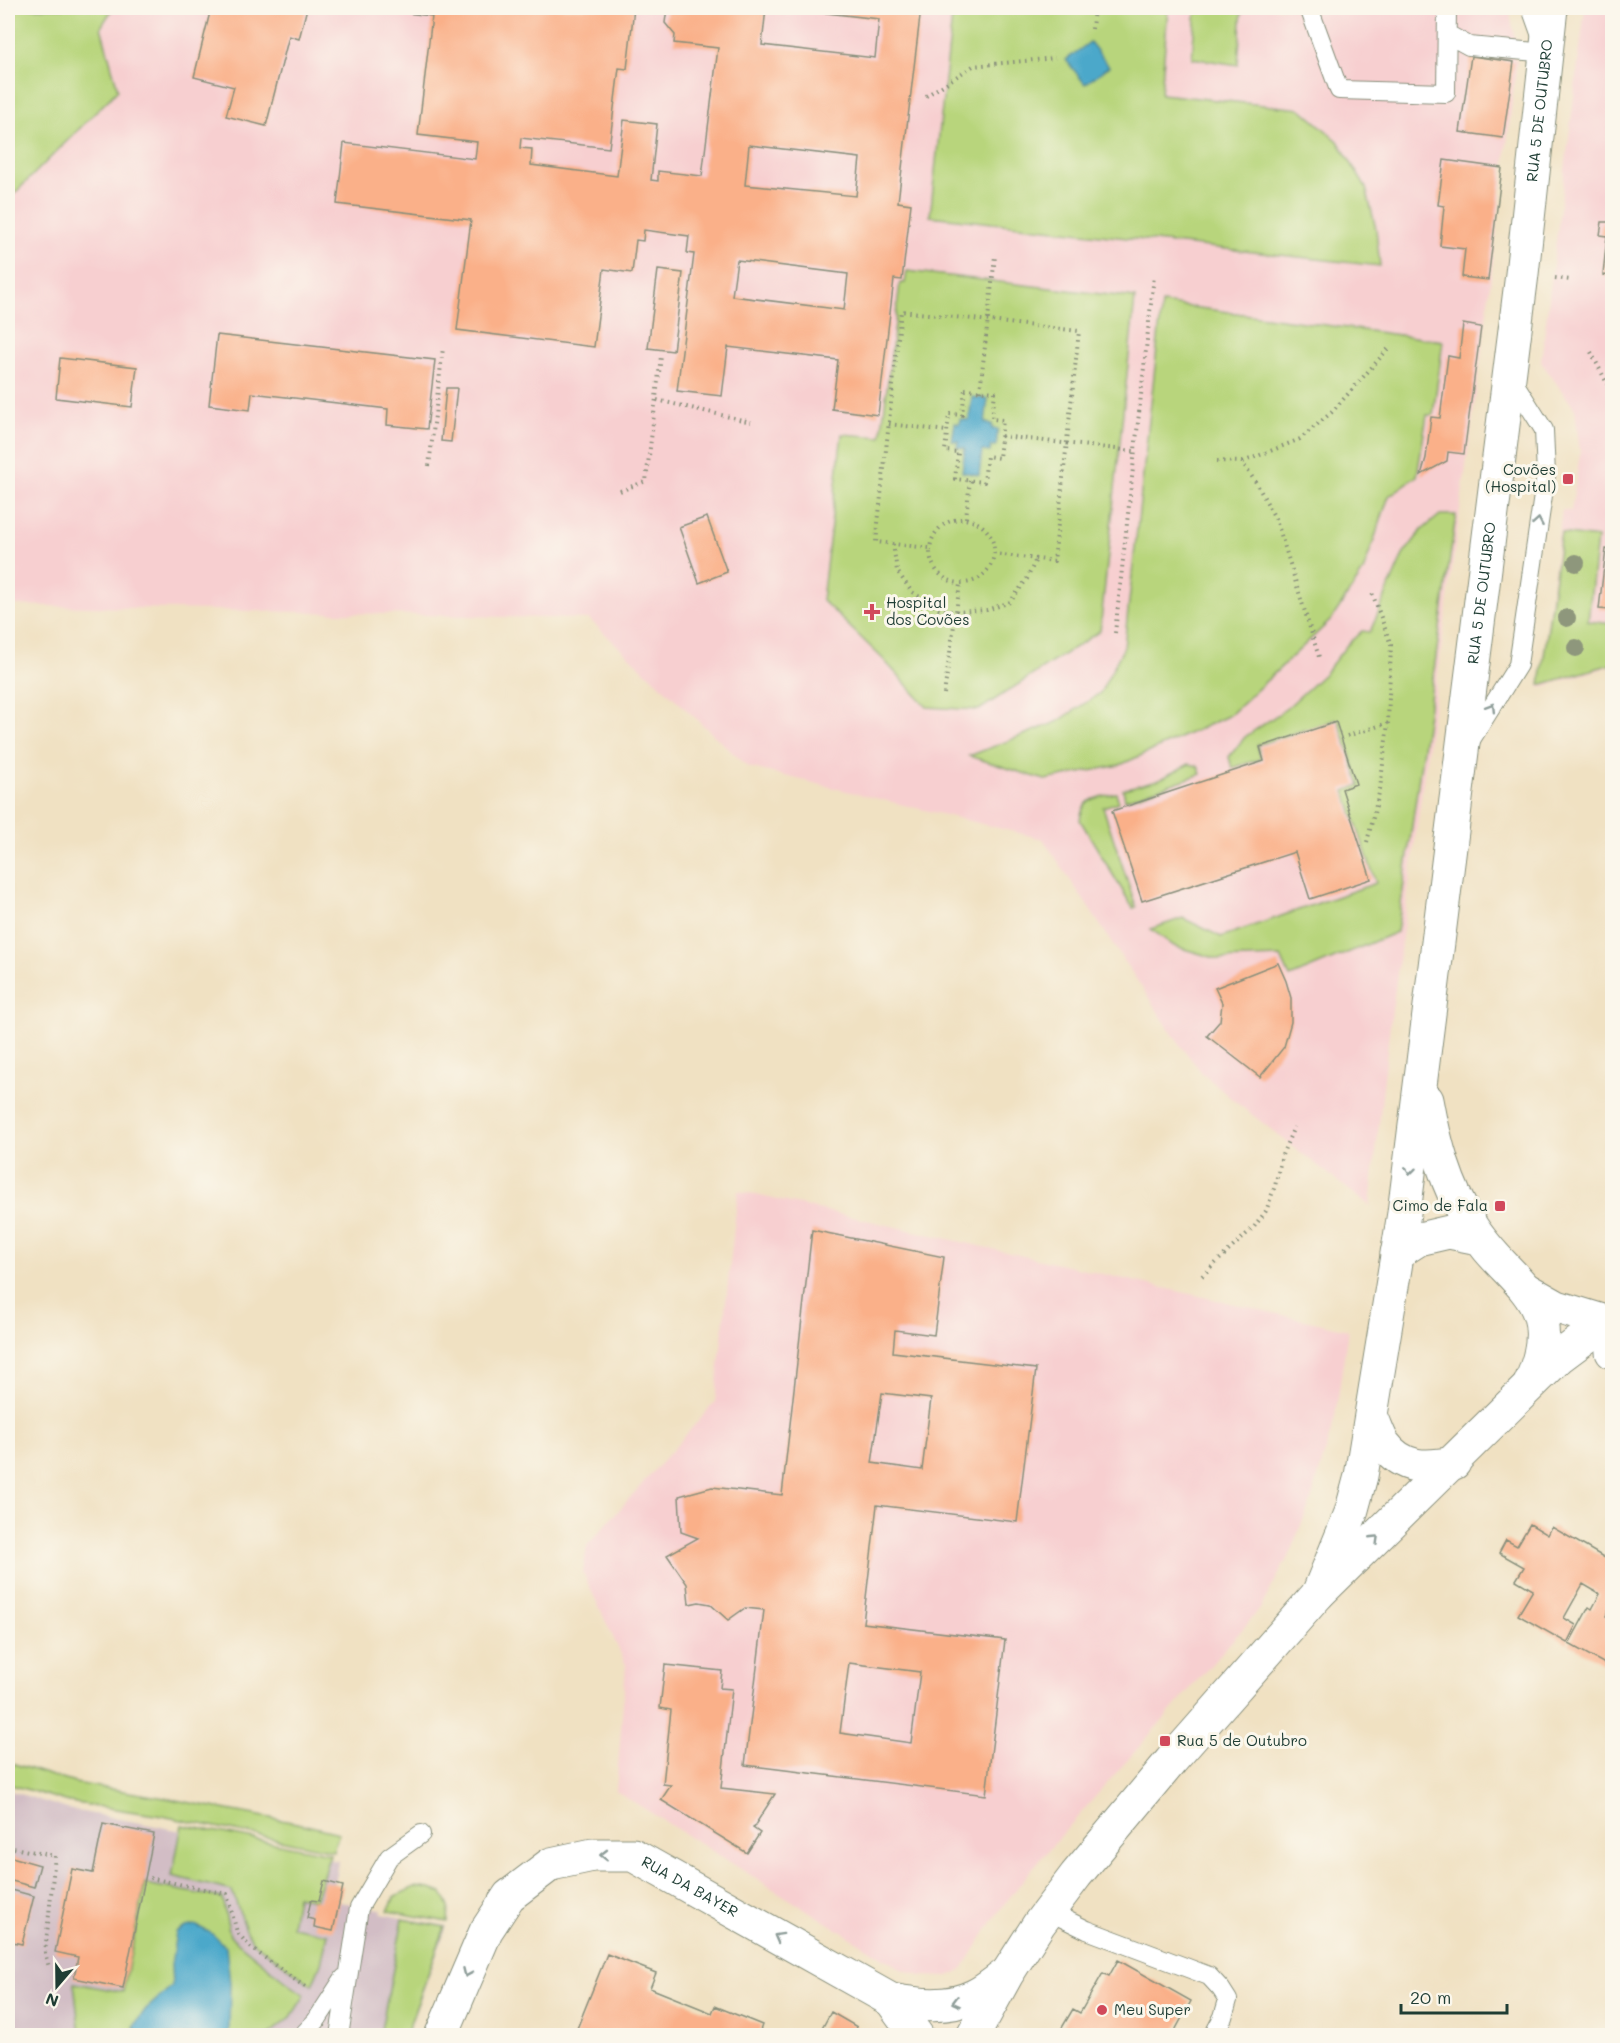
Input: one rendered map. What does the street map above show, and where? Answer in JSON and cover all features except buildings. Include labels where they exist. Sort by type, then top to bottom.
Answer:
[{"type":"street","name":"RUA 5 DE OUTUBRO","points":[[1398,1253],[1509,375],[1551,8]]},
{"type":"street","name":"RUA 5 DE OUTUBRO","points":[[1422,1071],[1434,1137],[1450,1188],[1479,1238]]},
{"type":"street","points":[[1318,1594],[1351,1513],[1361,1476],[1398,1253],[1419,1239],[1449,1232],[1479,1238],[1527,1290],[1542,1320],[1544,1333],[1540,1362],[1528,1390]]},
{"type":"street","points":[[1527,1290],[1557,1307],[1611,1329]]},
{"type":"street","points":[[973,2036],[1007,1974],[1048,1911],[1171,1761],[1318,1594],[1559,1358],[1611,1329]]},
{"type":"street","points":[[1372,1418],[1384,1444],[1404,1463],[1429,1467],[1454,1463]]},
{"type":"street","name":"RUA DA BAYER","points":[[441,2036],[486,1931],[509,1896],[551,1864],[593,1855],[633,1855],[891,2000],[918,2005],[948,2004],[973,1997],[1007,1974]]},
{"type":"street","points":[[891,2000],[917,2036]]},
{"type":"lane","points":[[1309,8],[1339,90],[1446,93],[1447,8]]},
{"type":"lane","points":[[1447,34],[1469,46],[1547,53],[1531,8]]},
{"type":"lane","points":[[1460,757],[1518,665],[1546,475],[1544,430],[1509,375]]},
{"type":"lane","points":[[339,2036],[358,1908],[389,1857],[421,1834]]},
{"type":"lane","points":[[1048,1911],[1087,1930],[1209,1977],[1228,2000],[1223,2017],[1213,2036]]},
{"type":"lane","points":[[302,2036],[316,2021],[347,1974]]},
{"type":"path","points":[[1092,29],[1094,8]]},
{"type":"path","points":[[926,96],[973,66],[1055,58]]},
{"type":"path","points":[[980,391],[995,256]]},
{"type":"path","points":[[1116,633],[1154,276]]},
{"type":"path","points":[[929,548],[876,542],[901,311],[1079,331],[1054,561],[995,554]]},
{"type":"path","points":[[429,466],[443,348]]},
{"type":"path","points":[[1217,461],[1242,462],[1300,440],[1332,412],[1388,349]]},
{"type":"path","points":[[1590,352],[1612,393]]},
{"type":"path","points":[[620,491],[646,481],[661,356]]},
{"type":"path","points":[[965,389],[995,392],[992,418],[1003,420],[999,458],[987,456],[984,482],[955,479],[958,452],[945,451],[947,431],[949,414],[962,415],[965,389]]},
{"type":"path","points":[[657,400],[751,422]]},
{"type":"path","points":[[889,424],[947,431]]},
{"type":"path","points":[[1001,436],[1134,451]]},
{"type":"path","points":[[1242,462],[1257,484],[1277,522],[1319,657]]},
{"type":"path","points":[[966,518],[970,480]]},
{"type":"path","points":[[966,518],[987,529],[993,540],[995,554],[992,566],[984,575],[972,582],[960,584],[947,580],[937,572],[931,561],[929,548],[933,536],[941,526],[952,520],[966,518]]},
{"type":"path","points":[[893,544],[897,571],[912,592],[939,609],[956,612],[987,610],[1010,602],[1027,579],[1036,559]]},
{"type":"path","points":[[944,694],[960,584]]},
{"type":"path","points":[[1367,842],[1380,789],[1388,723],[1391,645],[1371,590]]},
{"type":"path","points":[[1347,736],[1388,723]]},
{"type":"path","points":[[1202,1276],[1254,1227],[1266,1211],[1282,1155],[1294,1127]]},
{"type":"path","points":[[8,1847],[55,1856],[45,1953],[49,1967]]},
{"type":"path","points":[[150,1878],[227,1894],[237,1932],[250,1947],[328,2003]]},
{"type":"shaded area","name":"Hospital dos Covões","points":[[8,8],[1487,8],[1488,10],[1509,8],[1515,40],[1514,59],[1517,60],[1486,319],[1389,1033],[1370,1206],[1203,1074],[1180,1045],[1043,839],[748,767],[589,619],[8,605]]},
{"type":"shaded area","points":[[1585,8],[1612,8],[1612,666],[1539,688],[1562,510],[1571,511],[1580,453],[1575,409],[1541,362]]},
{"type":"shaded area","points":[[738,1191],[1348,1330],[1335,1417],[1312,1498],[1288,1557],[1260,1609],[1031,1870],[997,1914],[962,1970],[946,1977],[922,1976],[901,1969],[616,1791],[626,1665],[583,1573],[587,1546],[715,1402]]},
{"type":"shaded area","points":[[8,1790],[67,1809],[338,1861],[332,1900],[382,1910],[381,1914],[447,1926],[407,2035],[8,2035]]},
{"type":"green space","points":[[8,8],[113,8],[101,27],[118,90],[8,200]]},
{"type":"green space","points":[[953,8],[1168,8],[1161,94],[1301,109],[1338,141],[1366,188],[1376,229],[1380,266],[930,216]]},
{"type":"green space","points":[[1196,8],[1242,8],[1238,65],[1192,58]]},
{"type":"green space","points":[[907,271],[1135,298],[1100,631],[979,710],[927,707],[882,658],[822,600],[842,434],[881,437],[900,283],[905,283]]},
{"type":"green space","points":[[1162,303],[1443,341],[1433,415],[1427,415],[1417,476],[1389,496],[1363,572],[1331,620],[1230,715],[1120,765],[1045,780],[969,756],[1057,722],[1100,693],[1124,647]]},
{"type":"green space","points":[[1440,515],[1456,515],[1397,932],[1290,977],[1281,957],[1218,959],[1174,946],[1151,929],[1183,918],[1221,937],[1376,883],[1345,791],[1360,785],[1338,719],[1257,745],[1261,759],[1232,768],[1229,757],[1245,737],[1287,708],[1325,673],[1347,645],[1362,631],[1370,632],[1403,555],[1422,530]]},
{"type":"green space","points":[[1561,533],[1597,538],[1588,621],[1612,624],[1612,664],[1540,685]]},
{"type":"green space","points":[[1189,764],[1198,766],[1201,774],[1125,800],[1123,789],[1158,780]]},
{"type":"green space","points":[[1116,793],[1119,802],[1103,807],[1136,907],[1133,908],[1080,820],[1087,803]]},
{"type":"green space","points":[[8,1762],[75,1783],[165,1798],[339,1833],[333,1851],[162,1816],[69,1802],[8,1784]]},
{"type":"green space","points":[[182,1825],[330,1854],[315,1900],[297,1896],[292,1927],[328,1934],[321,1963],[312,1985],[253,1942],[246,1930],[232,1891],[172,1876]]},
{"type":"green space","points":[[145,1884],[222,1898],[230,1936],[305,1995],[291,2017],[268,2035],[80,2035],[74,1983],[123,1992]]},
{"type":"green space","points":[[415,1887],[442,1893],[449,1907],[448,1922],[388,1911],[395,1896]]},
{"type":"green space","points":[[403,1919],[445,1927],[406,2035],[380,2035]]},
{"type":"water","points":[[1090,42],[1109,66],[1085,84],[1066,60]]},
{"type":"water","points":[[972,397],[988,399],[985,423],[992,424],[992,429],[998,429],[996,446],[991,446],[990,452],[982,451],[979,475],[962,472],[965,448],[957,447],[958,441],[952,441],[955,423],[959,424],[960,419],[969,420]]},
{"type":"water","points":[[195,1925],[211,1933],[226,1947],[230,1983],[229,2031],[225,2035],[136,2035],[134,2026],[145,2010],[172,1986],[171,1965],[176,1932]]},
{"type":"place","name":"Covões (Hospital)","points":[[1568,479]]},
{"type":"place","name":"Hospital dos Covões","points":[[872,612]]},
{"type":"place","name":"Cimo de Fala","points":[[1500,1206]]},
{"type":"place","name":"Rua 5 de Outubro","points":[[1165,1741]]},
{"type":"place","name":"Meu Super","points":[[1102,2010]]}]
